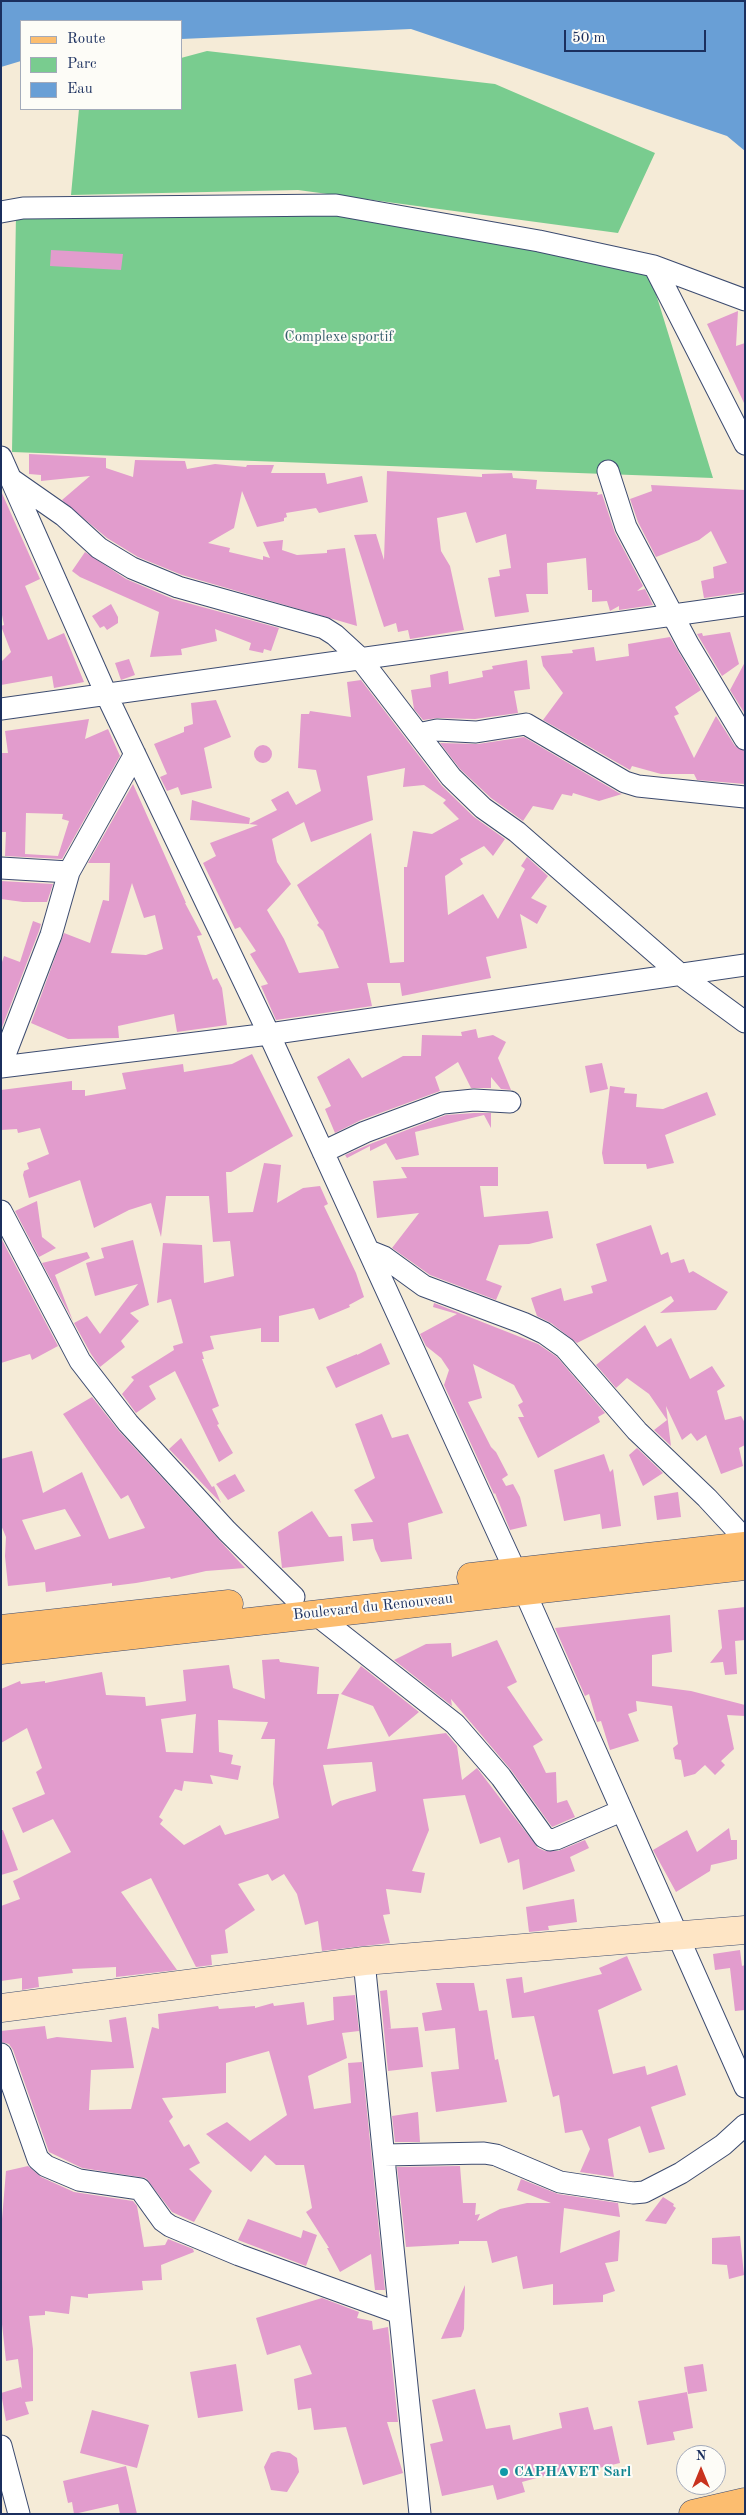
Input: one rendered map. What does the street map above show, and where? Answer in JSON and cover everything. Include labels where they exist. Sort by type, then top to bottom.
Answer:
[{"type":"main road","name":"Boulevard du Renouveau","points":[[1,1629],[304,1605],[519,1581],[745,1546]]},
{"type":"main road","name":"Boulevard du Renouveau","points":[[519,1581],[745,1566]]},
{"type":"main road","name":"Boulevard du Renouveau","points":[[1,1650],[304,1605]]},
{"type":"main road","points":[[1,2008],[364,1961],[745,1930]]},
{"type":"main road","points":[[693,2514],[745,2502]]},
{"type":"street","points":[[1,212],[24,208],[336,205],[539,241],[654,266],[745,300]]},
{"type":"street","points":[[654,266],[745,444]]},
{"type":"street","points":[[1,457],[107,696],[324,1152],[519,1581],[745,2087]]},
{"type":"street","points":[[608,471],[626,527],[673,614],[745,739]]},
{"type":"street","points":[[11,479],[64,516],[100,548],[132,568],[185,590],[324,628],[335,635],[359,657],[451,777],[483,808],[517,832],[681,975],[745,1022]]},
{"type":"street","points":[[1,709],[107,696],[359,657],[745,605]]},
{"type":"street","points":[[418,734],[437,730],[476,732],[526,724],[625,782],[638,786],[745,797]]},
{"type":"street","points":[[135,754],[90,830],[69,872],[51,935],[1,1066],[269,1034],[745,965]]},
{"type":"street","points":[[1,868],[69,872]]},
{"type":"street","points":[[324,1152],[365,1132],[443,1103],[468,1100],[510,1102]]},
{"type":"street","points":[[1,1212],[80,1361],[128,1423],[227,1531],[304,1605],[455,1724],[501,1777],[544,1837],[550,1840],[556,1839],[621,1811]]},
{"type":"street","points":[[368,1251],[384,1257],[424,1286],[523,1322],[544,1333],[565,1348],[637,1431],[707,1498],[745,1539]]},
{"type":"street","points":[[364,1961],[420,2514]]},
{"type":"street","points":[[1,2054],[38,2159],[46,2166],[78,2180],[140,2189],[163,2220],[170,2226],[239,2255],[399,2312]]},
{"type":"street","points":[[384,2155],[484,2153],[496,2155],[560,2182],[634,2193],[644,2192],[681,2173],[723,2145],[745,2125]]},
{"type":"street","points":[[1,2446],[19,2514]]},
{"type":"green space","points":[[207,51],[495,84],[655,153],[618,233],[298,190],[71,195],[79,110],[182,110],[182,58]]},
{"type":"green space","name":"Complexe sportif","points":[[349,209],[647,265],[713,478],[12,452],[16,214]]},
{"type":"water","points":[[1,1],[745,1],[745,151],[727,136],[411,29],[182,39],[182,20],[20,20],[20,61],[1,67]]},
{"type":"building","points":[[51,250],[123,254],[121,270],[50,266]]},
{"type":"building","points":[[738,311],[736,346],[745,343],[744,403],[707,324]]},
{"type":"building","points":[[29,454],[106,458],[106,468],[133,477],[135,460],[185,461],[187,469],[215,464],[246,467],[247,465],[274,465],[271,473],[325,473],[327,484],[362,476],[368,502],[319,513],[316,508],[286,513],[287,517],[284,518],[284,521],[257,527],[242,491],[234,528],[208,543],[230,548],[229,552],[263,560],[263,556],[270,558],[263,542],[283,540],[282,550],[297,555],[327,553],[327,550],[345,548],[357,626],[182,575],[138,557],[107,538],[62,500],[90,476],[41,481],[41,475],[29,474]]},
{"type":"building","points":[[387,471],[482,477],[482,474],[512,473],[513,478],[537,480],[536,489],[598,492],[597,495],[602,494],[615,533],[643,586],[637,591],[645,589],[653,605],[619,610],[619,606],[610,611],[607,601],[592,602],[592,590],[588,590],[586,558],[547,563],[548,594],[526,594],[529,612],[495,617],[488,578],[500,576],[499,570],[511,568],[506,534],[476,543],[466,512],[437,518],[441,551],[450,566],[464,630],[410,639],[408,630],[398,632],[396,623],[384,627],[354,535],[376,534],[384,560]]},
{"type":"building","points":[[651,485],[745,490],[745,592],[704,598],[701,581],[714,578],[713,567],[727,563],[711,531],[699,540],[656,557],[638,522],[630,499],[652,491]]},
{"type":"building","points":[[1,491],[40,579],[25,586],[48,640],[64,633],[84,682],[54,688],[52,676],[1,685],[1,662],[11,652],[1,626],[4,625],[1,610]]},
{"type":"building","points":[[85,552],[126,579],[173,599],[279,628],[271,651],[264,649],[263,653],[249,650],[251,643],[215,629],[217,641],[181,649],[182,655],[150,657],[159,612],[80,577],[72,571]]},
{"type":"building","points":[[111,604],[118,617],[118,623],[107,630],[104,626],[100,628],[92,616]]},
{"type":"building","points":[[730,632],[739,664],[722,676],[697,634],[702,633],[703,636]]},
{"type":"building","points":[[670,637],[701,690],[675,707],[679,714],[674,716],[694,758],[716,716],[735,746],[745,751],[745,784],[697,780],[694,774],[661,774],[632,766],[630,770],[543,720],[563,693],[543,666],[541,656],[573,653],[572,650],[594,647],[596,661],[629,656],[628,644]]},
{"type":"building","points":[[129,659],[135,675],[121,680],[115,663]]},
{"type":"building","points":[[527,660],[530,689],[514,691],[518,713],[475,719],[438,718],[423,720],[414,709],[411,690],[431,687],[430,675],[448,671],[449,684],[483,677],[482,671],[493,669],[492,666]]},
{"type":"building","points":[[745,662],[745,714],[730,690]]},
{"type":"building","points":[[361,680],[442,786],[474,817],[505,839],[493,856],[484,846],[460,859],[463,864],[445,876],[448,915],[483,894],[498,919],[525,869],[521,866],[527,857],[548,876],[531,898],[547,906],[537,924],[520,914],[527,948],[486,957],[491,978],[402,996],[400,983],[367,983],[372,1006],[276,1020],[261,986],[268,984],[250,954],[256,951],[240,927],[235,929],[203,863],[216,856],[210,843],[258,825],[249,824],[277,810],[271,800],[288,791],[296,805],[321,791],[316,770],[298,768],[301,714],[309,714],[310,711],[351,717],[347,682]],"holes":[[[405,768],[403,787],[424,785],[446,800],[443,803],[459,819],[432,834],[413,831],[407,867],[404,867],[404,962],[390,963],[371,833],[297,885],[319,923],[317,925],[323,931],[339,968],[299,973],[284,939],[267,910],[291,884],[277,862],[272,839],[304,822],[311,842],[373,820],[367,776]]]},
{"type":"building","points":[[216,700],[231,737],[204,748],[212,788],[181,795],[178,787],[167,791],[160,777],[167,774],[154,744],[184,732],[184,727],[193,724],[191,703]]},
{"type":"building","points":[[89,719],[85,739],[108,729],[120,756],[62,859],[5,856],[6,832],[1,832],[1,753],[8,753],[5,731]],"holes":[[[26,813],[63,814],[62,819],[69,821],[58,856],[25,854]]]},
{"type":"building","points":[[524,737],[622,794],[599,801],[573,793],[572,796],[562,794],[553,810],[533,806],[523,821],[491,798],[460,769],[440,743],[478,744]]},
{"type":"building","points":[[259,745],[267,745],[272,750],[270,761],[259,763],[254,758],[254,750]]},
{"type":"building","points":[[133,784],[185,903],[202,935],[197,936],[213,980],[217,978],[222,988],[227,1025],[177,1032],[174,1014],[118,1026],[119,1038],[68,1039],[31,1023],[64,933],[90,943],[103,900],[109,901],[110,863],[88,863]],"holes":[[[132,883],[144,918],[155,915],[163,949],[146,955],[111,953]]]},
{"type":"building","points":[[192,800],[250,818],[249,824],[190,820]]},
{"type":"building","points":[[1,881],[53,884],[47,902],[23,902],[1,899]]},
{"type":"building","points":[[33,921],[41,924],[39,931],[1,1030],[1,965],[4,956],[20,962]]},
{"type":"building","points":[[476,1029],[478,1038],[493,1035],[506,1042],[498,1058],[511,1090],[501,1089],[491,1077],[491,1088],[471,1088],[458,1062],[435,1077],[440,1091],[361,1120],[335,1133],[325,1109],[331,1106],[317,1077],[349,1058],[362,1078],[403,1056],[421,1056],[422,1035],[462,1036],[461,1032]]},
{"type":"building","points":[[252,1054],[293,1136],[231,1172],[226,1172],[228,1213],[253,1212],[264,1163],[281,1165],[277,1203],[303,1188],[320,1186],[328,1204],[324,1206],[356,1273],[364,1297],[349,1305],[350,1307],[319,1320],[314,1308],[279,1316],[279,1342],[261,1342],[261,1328],[210,1336],[214,1349],[202,1352],[204,1359],[202,1359],[219,1406],[212,1409],[219,1424],[217,1425],[233,1453],[219,1462],[175,1371],[149,1386],[156,1399],[136,1413],[122,1394],[134,1380],[131,1377],[174,1350],[173,1346],[183,1343],[171,1299],[157,1303],[163,1243],[202,1245],[204,1283],[234,1276],[230,1241],[213,1242],[209,1196],[166,1196],[161,1237],[151,1203],[129,1210],[94,1228],[80,1180],[29,1198],[23,1175],[24,1171],[29,1169],[27,1163],[49,1154],[40,1128],[18,1133],[17,1129],[1,1130],[1,1090],[72,1081],[72,1090],[85,1090],[85,1096],[126,1089],[122,1073],[183,1064],[184,1072],[232,1064]]},
{"type":"building","points":[[602,1063],[608,1089],[590,1093],[585,1066]]},
{"type":"building","points":[[610,1086],[625,1088],[624,1093],[637,1094],[636,1107],[663,1109],[707,1092],[716,1115],[665,1135],[674,1163],[647,1169],[646,1164],[604,1164],[602,1153]]},
{"type":"building","points":[[491,1113],[491,1128],[484,1115],[415,1132],[419,1155],[396,1160],[386,1143],[370,1151],[370,1146],[347,1158],[345,1155],[446,1115]]},
{"type":"building","points":[[401,1167],[498,1167],[498,1186],[480,1186],[484,1217],[548,1211],[553,1238],[529,1244],[499,1245],[486,1280],[502,1286],[496,1300],[430,1275],[392,1248],[419,1213],[377,1218],[373,1181],[407,1178]]},
{"type":"building","points":[[37,1201],[42,1237],[56,1248],[39,1257],[15,1211]]},
{"type":"building","points":[[651,1225],[661,1255],[668,1252],[671,1263],[684,1259],[689,1273],[693,1271],[728,1292],[716,1310],[660,1313],[674,1301],[671,1296],[577,1343],[551,1323],[537,1316],[531,1298],[561,1288],[564,1301],[593,1293],[591,1286],[607,1281],[596,1244]]},
{"type":"building","points":[[1,1238],[58,1346],[32,1360],[30,1354],[1,1363]]},
{"type":"building","points":[[133,1240],[149,1305],[130,1313],[139,1321],[121,1341],[125,1347],[100,1367],[74,1323],[87,1316],[100,1334],[138,1284],[95,1296],[86,1263],[104,1258],[101,1248]]},
{"type":"building","points":[[87,1252],[90,1258],[55,1275],[73,1321],[42,1263]]},
{"type":"building","points":[[434,1303],[538,1344],[557,1357],[605,1413],[598,1417],[600,1422],[538,1458],[518,1417],[524,1417],[518,1405],[523,1402],[514,1385],[473,1364],[482,1398],[468,1402],[508,1475],[502,1479],[506,1486],[513,1484],[520,1497],[527,1526],[510,1530],[495,1493],[444,1385],[449,1370],[441,1358],[426,1346],[420,1334],[457,1314],[433,1307]]},
{"type":"building","points":[[645,1325],[657,1347],[671,1338],[690,1379],[712,1366],[725,1386],[717,1391],[725,1420],[741,1416],[745,1423],[745,1445],[739,1448],[743,1466],[721,1474],[706,1435],[697,1441],[691,1433],[682,1440],[666,1406],[671,1446],[654,1430],[667,1420],[649,1394],[627,1378],[616,1388],[596,1365]]},
{"type":"building","points":[[381,1343],[390,1364],[336,1388],[326,1367]]},
{"type":"building","points":[[92,1397],[119,1431],[245,1568],[206,1571],[171,1579],[170,1577],[112,1586],[112,1583],[46,1592],[45,1582],[8,1586],[5,1556],[6,1537],[1,1525],[1,1459],[32,1451],[43,1493],[82,1472],[109,1539],[145,1528],[128,1495],[121,1499],[63,1414]],"holes":[[[65,1509],[81,1536],[35,1550],[22,1520]]]},
{"type":"building","points":[[382,1414],[392,1438],[408,1434],[443,1513],[408,1523],[412,1559],[381,1562],[373,1539],[353,1541],[351,1524],[373,1522],[354,1490],[375,1478],[355,1424]]},
{"type":"building","points":[[181,1438],[212,1487],[214,1486],[221,1503],[169,1449]]},
{"type":"building","points":[[637,1448],[663,1473],[643,1486],[629,1455]]},
{"type":"building","points":[[604,1454],[610,1472],[613,1469],[621,1526],[602,1529],[600,1514],[564,1521],[554,1470]]},
{"type":"building","points":[[235,1474],[245,1491],[228,1500],[216,1484]]},
{"type":"building","points":[[678,1492],[681,1517],[657,1520],[654,1496]]},
{"type":"building","points":[[312,1511],[329,1537],[342,1536],[344,1561],[282,1568],[278,1532]]},
{"type":"building","points":[[745,1607],[745,1640],[735,1641],[737,1674],[725,1675],[723,1662],[710,1663],[722,1648],[718,1610]]},
{"type":"building","points":[[670,1615],[672,1652],[652,1655],[652,1686],[691,1691],[745,1705],[745,1716],[727,1715],[734,1749],[721,1761],[725,1765],[715,1775],[705,1765],[695,1774],[684,1777],[681,1760],[675,1759],[673,1748],[678,1744],[672,1706],[636,1701],[637,1711],[628,1714],[639,1741],[610,1750],[601,1721],[597,1722],[589,1694],[585,1696],[555,1628]]},
{"type":"building","points":[[497,1640],[517,1682],[507,1687],[543,1740],[533,1746],[546,1773],[556,1772],[557,1803],[567,1800],[575,1817],[552,1827],[511,1770],[451,1699],[452,1706],[394,1660],[426,1644],[451,1643],[452,1657]]},
{"type":"building","points":[[279,1659],[280,1662],[319,1667],[317,1694],[339,1694],[327,1749],[446,1733],[457,1746],[462,1780],[477,1768],[538,1848],[545,1851],[558,1851],[585,1840],[589,1848],[570,1857],[575,1871],[523,1890],[519,1859],[508,1863],[500,1837],[480,1844],[465,1795],[423,1799],[429,1830],[412,1871],[425,1873],[421,1893],[386,1889],[390,1914],[383,1915],[390,1943],[322,1951],[318,1921],[305,1925],[297,1894],[284,1874],[272,1881],[268,1874],[238,1884],[255,1910],[225,1930],[228,1953],[211,1955],[212,1965],[196,1967],[151,1878],[121,1892],[177,1970],[116,1977],[116,1967],[72,1969],[73,1973],[38,1977],[39,1987],[22,1990],[22,1978],[1,1981],[1,1906],[20,1899],[13,1881],[71,1852],[53,1819],[23,1833],[12,1808],[45,1794],[36,1772],[42,1768],[27,1728],[1,1743],[1,1689],[20,1681],[21,1684],[45,1681],[45,1683],[102,1672],[106,1695],[145,1697],[146,1706],[186,1701],[183,1670],[229,1665],[233,1688],[265,1699],[262,1660]],"holes":[[[196,1714],[193,1753],[166,1752],[161,1719]],[[218,1720],[268,1722],[261,1739],[275,1739],[273,1784],[279,1818],[225,1835],[220,1825],[184,1845],[160,1824],[163,1820],[159,1817],[175,1789],[182,1791],[184,1781],[213,1784],[210,1775],[238,1780],[241,1766],[231,1764],[233,1755],[219,1752]],[[372,1762],[376,1791],[340,1801],[332,1806],[323,1765]]]},
{"type":"building","points":[[361,1666],[419,1712],[389,1737],[373,1706],[341,1694]]},
{"type":"building","points":[[729,1828],[731,1840],[737,1840],[737,1859],[711,1865],[710,1871],[676,1892],[653,1850],[687,1830],[697,1852]]},
{"type":"building","points":[[1,1830],[3,1830],[18,1870],[1,1875]]},
{"type":"building","points":[[574,1899],[577,1922],[548,1926],[549,1930],[529,1932],[526,1907]]},
{"type":"building","points":[[740,1950],[742,1966],[745,1965],[745,2010],[735,2011],[730,1968],[715,1970],[713,1954]]},
{"type":"building","points":[[627,1956],[642,1990],[598,2010],[613,2074],[645,2066],[647,2075],[677,2065],[686,2095],[651,2107],[665,2149],[649,2153],[640,2126],[608,2139],[614,2177],[580,2172],[590,2149],[582,2130],[565,2133],[559,2095],[553,2097],[534,2016],[512,2018],[506,1979],[522,1977],[524,1993],[602,1974],[599,1968]]},
{"type":"building","points":[[436,1983],[474,1983],[479,2011],[487,2010],[495,2060],[498,2059],[507,2102],[436,2112],[431,2072],[459,2069],[455,2028],[425,2031],[422,2013],[442,2010]]},
{"type":"building","points":[[387,1990],[391,2029],[418,2027],[423,2067],[388,2071],[380,1991]]},
{"type":"building","points":[[355,1995],[359,2031],[342,2033],[347,2058],[308,2076],[314,2109],[351,2103],[348,2063],[362,2062],[385,2290],[375,2290],[371,2254],[340,2272],[327,2248],[329,2248],[306,2212],[312,2208],[304,2165],[276,2165],[265,2155],[251,2172],[206,2134],[227,2122],[250,2141],[287,2115],[269,2051],[226,2063],[226,2093],[162,2098],[173,2117],[169,2121],[184,2147],[189,2144],[200,2163],[189,2169],[212,2191],[194,2222],[172,2212],[146,2178],[82,2168],[49,2152],[13,2050],[9,2044],[1,2042],[1,2031],[45,2026],[47,2039],[57,2037],[112,2042],[109,2020],[126,2017],[134,2068],[91,2070],[89,2110],[131,2109],[152,2027],[159,2029],[158,2014],[218,2006],[219,2009],[255,2006],[255,2008],[273,2003],[274,2006],[304,2002],[307,2025],[334,2020],[333,1997]]},
{"type":"building","points":[[418,2112],[420,2142],[395,2142],[392,2116]]},
{"type":"building","points":[[28,2166],[41,2177],[74,2192],[133,2201],[137,2206],[144,2247],[165,2245],[168,2239],[193,2249],[194,2252],[161,2265],[162,2280],[142,2281],[143,2290],[88,2294],[88,2298],[71,2296],[69,2314],[45,2311],[45,2315],[29,2316],[33,2349],[33,2401],[25,2402],[29,2414],[6,2421],[1,2393],[21,2387],[22,2389],[18,2359],[6,2361],[1,2315],[1,2231],[6,2171]]},
{"type":"building","points":[[460,2166],[463,2203],[476,2203],[475,2215],[480,2214],[477,2221],[500,2209],[527,2203],[551,2203],[517,2190],[521,2179],[558,2194],[618,2203],[620,2217],[564,2208],[560,2253],[620,2230],[618,2261],[605,2263],[615,2291],[603,2295],[603,2302],[553,2305],[553,2284],[523,2289],[517,2256],[492,2263],[487,2241],[459,2241],[459,2244],[406,2247],[397,2167]]},
{"type":"building","points":[[663,2197],[674,2204],[673,2206],[676,2208],[666,2224],[645,2221]]},
{"type":"building","points":[[248,2219],[301,2238],[303,2230],[317,2235],[306,2266],[238,2240]]},
{"type":"building","points":[[740,2236],[744,2275],[729,2279],[727,2265],[712,2264],[712,2238]]},
{"type":"building","points":[[465,2285],[464,2329],[461,2337],[441,2339]]},
{"type":"building","points":[[322,2298],[359,2312],[357,2318],[372,2321],[373,2330],[388,2327],[398,2422],[387,2422],[403,2473],[363,2485],[346,2427],[314,2430],[311,2408],[298,2410],[294,2379],[312,2374],[300,2345],[267,2355],[256,2318]]},
{"type":"building","points":[[236,2364],[243,2411],[198,2418],[190,2372]]},
{"type":"building","points":[[703,2364],[707,2391],[688,2394],[684,2367]]},
{"type":"building","points":[[475,2389],[486,2429],[510,2425],[513,2440],[562,2428],[559,2413],[588,2407],[594,2430],[612,2426],[620,2463],[586,2471],[584,2465],[522,2482],[525,2492],[497,2500],[493,2485],[442,2496],[430,2444],[443,2441],[432,2400]]},
{"type":"building","points":[[687,2392],[693,2428],[673,2432],[675,2440],[647,2445],[638,2401]]},
{"type":"building","points":[[92,2410],[149,2425],[137,2468],[80,2453]]},
{"type":"building","points":[[278,2451],[290,2453],[297,2458],[299,2472],[287,2492],[271,2490],[264,2467],[271,2453]]},
{"type":"building","points":[[126,2466],[137,2514],[120,2514],[118,2504],[74,2514],[72,2502],[68,2503],[63,2481]]},
{"type":"place","name":"CAPHAVET Sarl","points":[[504,2472]]}]
